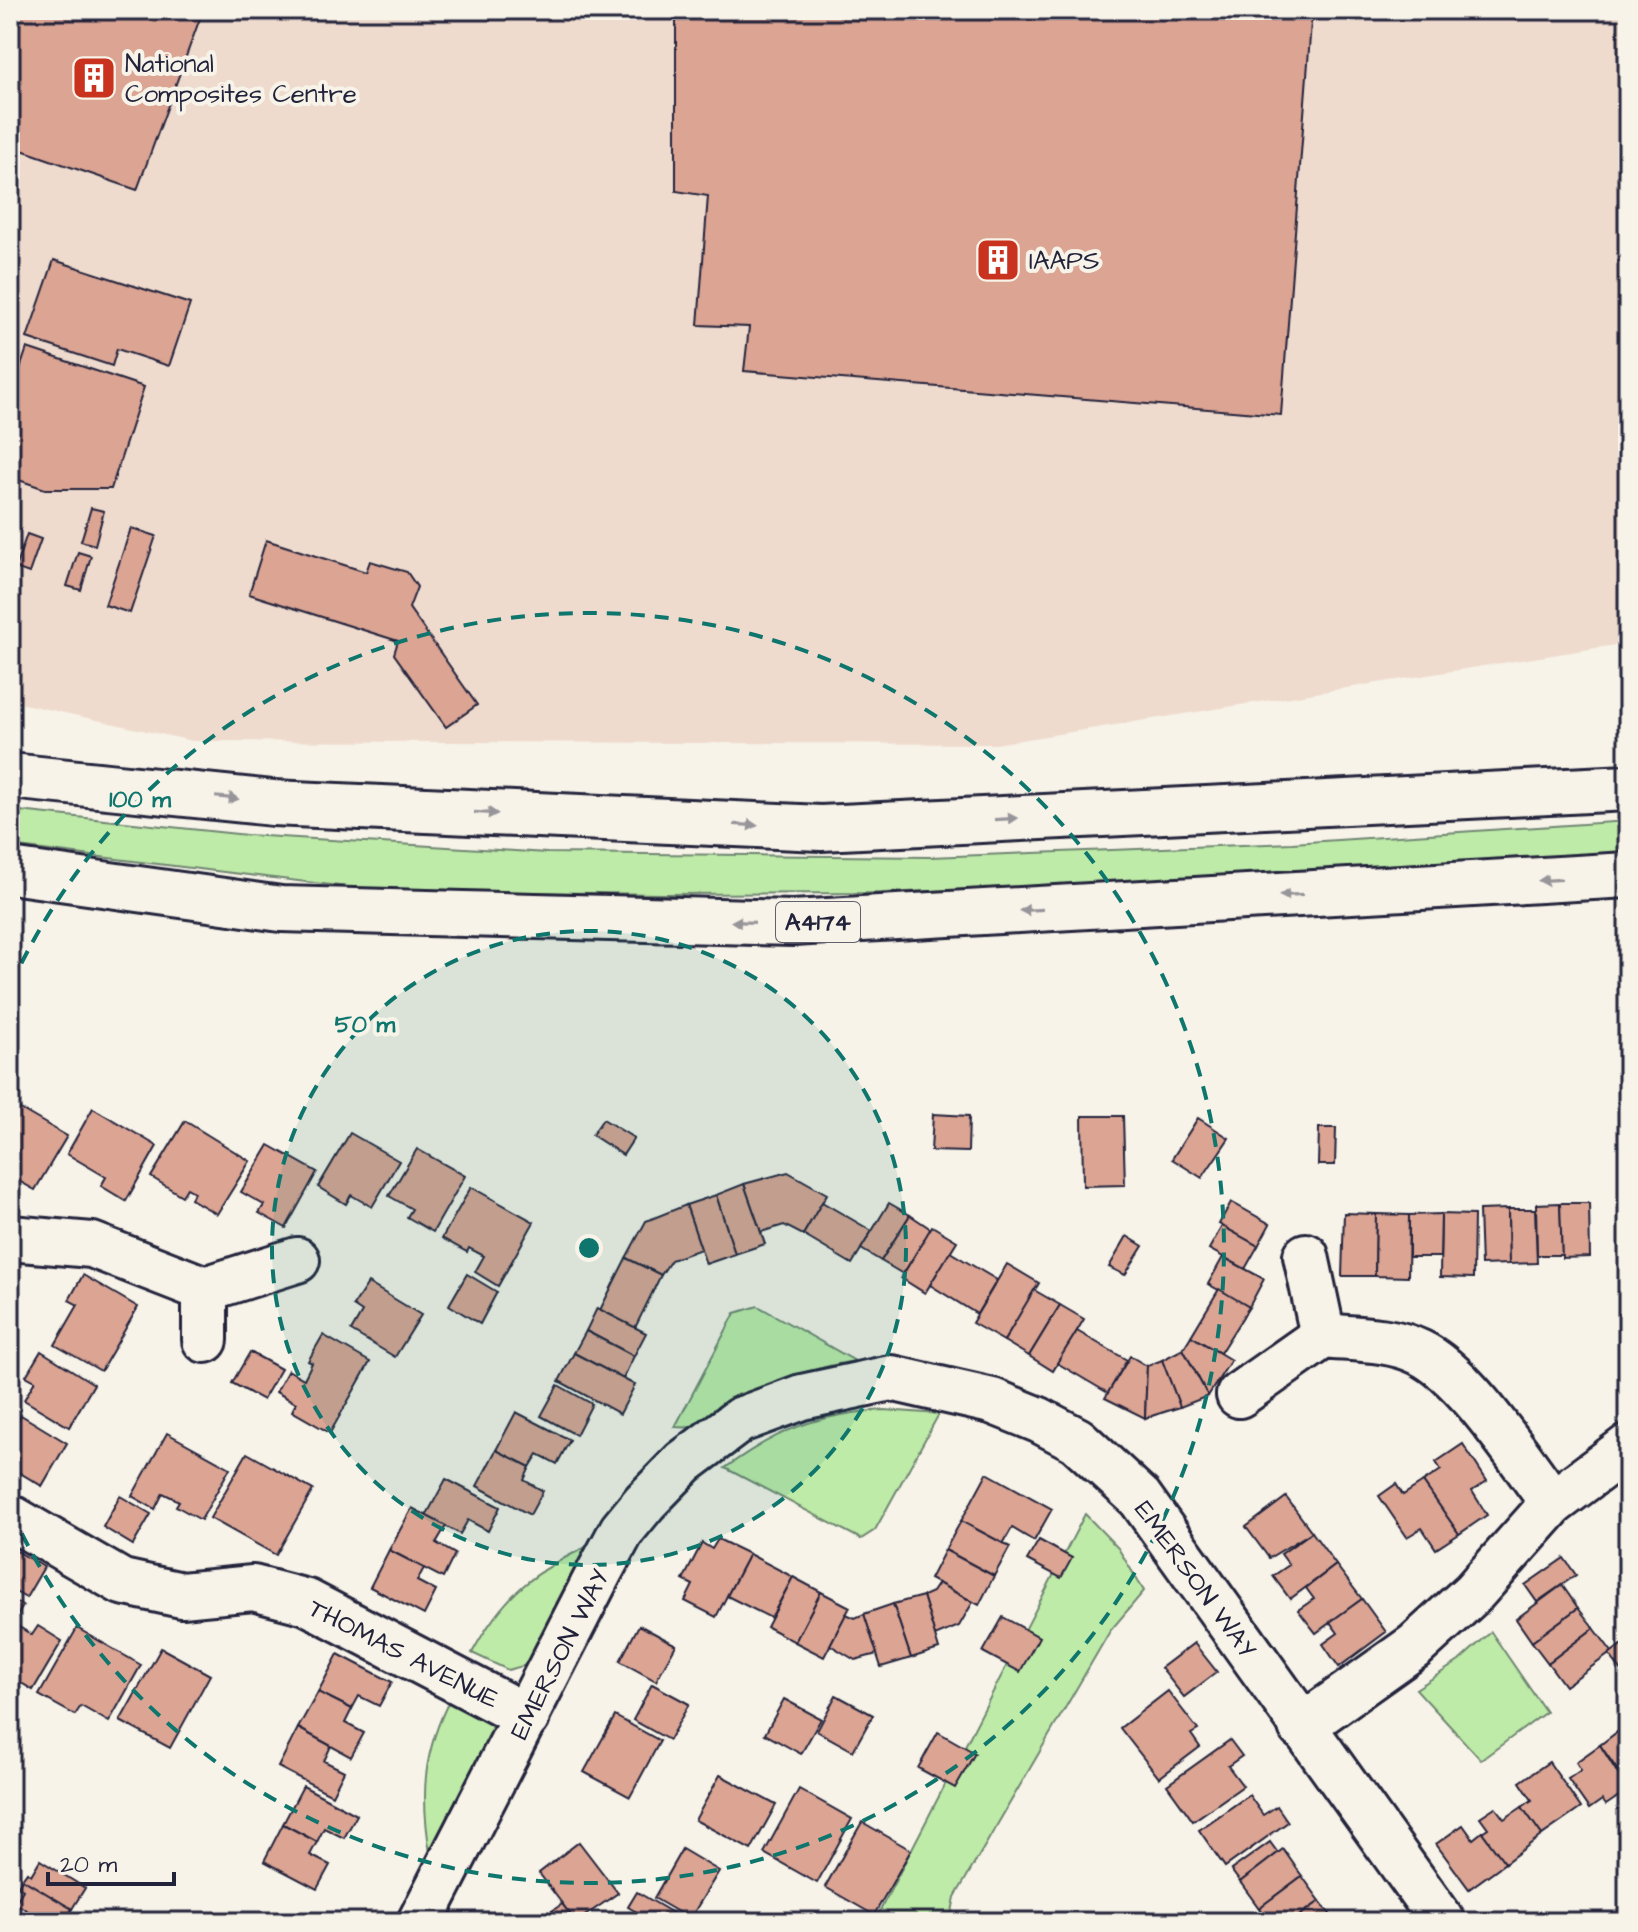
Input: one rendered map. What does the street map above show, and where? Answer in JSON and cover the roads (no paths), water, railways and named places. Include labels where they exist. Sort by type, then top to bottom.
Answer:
[{"type":"main road","points":[[10,776],[273,803],[821,828],[1628,788]]},
{"type":"main road","name":"A4174","points":[[10,871],[281,909],[793,923],[1628,875]]},
{"type":"main road","points":[[10,1238],[92,1245],[205,1289],[297,1260]]},
{"type":"main road","points":[[1306,1256],[1323,1336]]},
{"type":"main road","points":[[205,1289],[205,1340]]},
{"type":"main road","points":[[1239,1395],[1323,1336],[1393,1342],[1420,1352],[1448,1371],[1553,1503]]},
{"type":"main road","name":"EMERSON WAY","points":[[420,1922],[622,1530],[684,1462],[740,1420],[802,1397],[891,1378],[992,1401],[1039,1420],[1077,1440],[1140,1498],[1443,1922]]},
{"type":"main road","points":[[1301,1727],[1415,1646],[1473,1593],[1553,1503],[1628,1447]]},
{"type":"main road","name":"THOMAS AVENUE","points":[[10,1517],[122,1582],[182,1595],[253,1588],[307,1602],[527,1717]]},
{"type":"place","name":"National Composites Centre","points":[[94,78]]},
{"type":"place","name":"IAAPS","points":[[998,260]]}]
